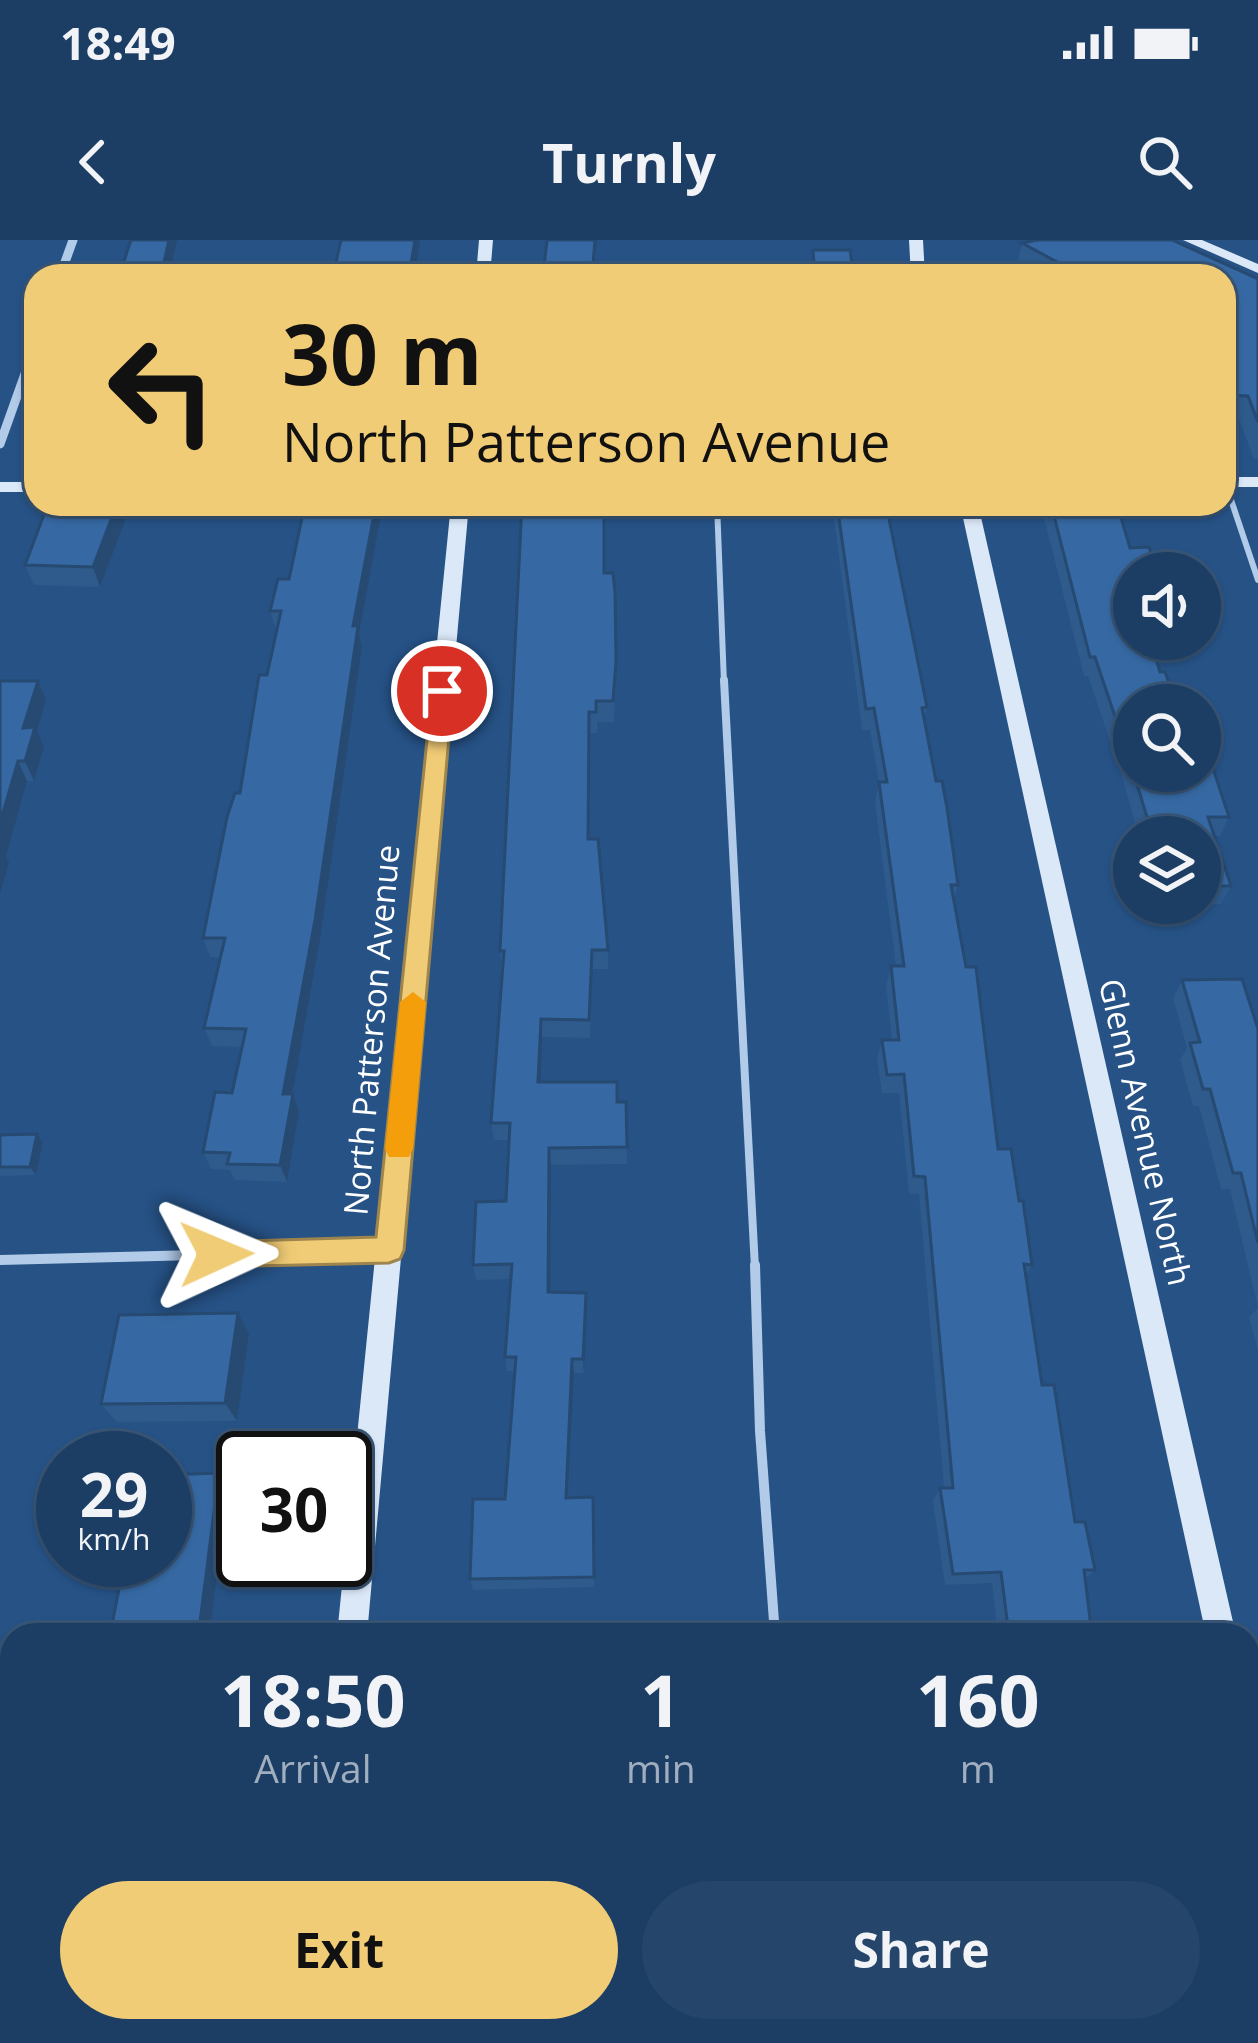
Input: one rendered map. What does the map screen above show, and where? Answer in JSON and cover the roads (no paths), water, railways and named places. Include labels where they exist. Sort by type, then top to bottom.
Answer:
[{"type":"main road","points":[[1190,240],[1258,269]]},
{"type":"main road","name":"North Patterson Avenue","points":[[353,1623],[459,516]]},
{"type":"main road","name":"Glenn Avenue North","points":[[972,516],[1218,1623]]},
{"type":"street","points":[[0,444],[24,377]]},
{"type":"street","points":[[0,1260],[389,1250]]},
{"type":"lane","points":[[1236,515],[1258,580]]},
{"type":"lane","points":[[717,516],[727,772],[751,1136],[760,1431],[775,1623]]}]
